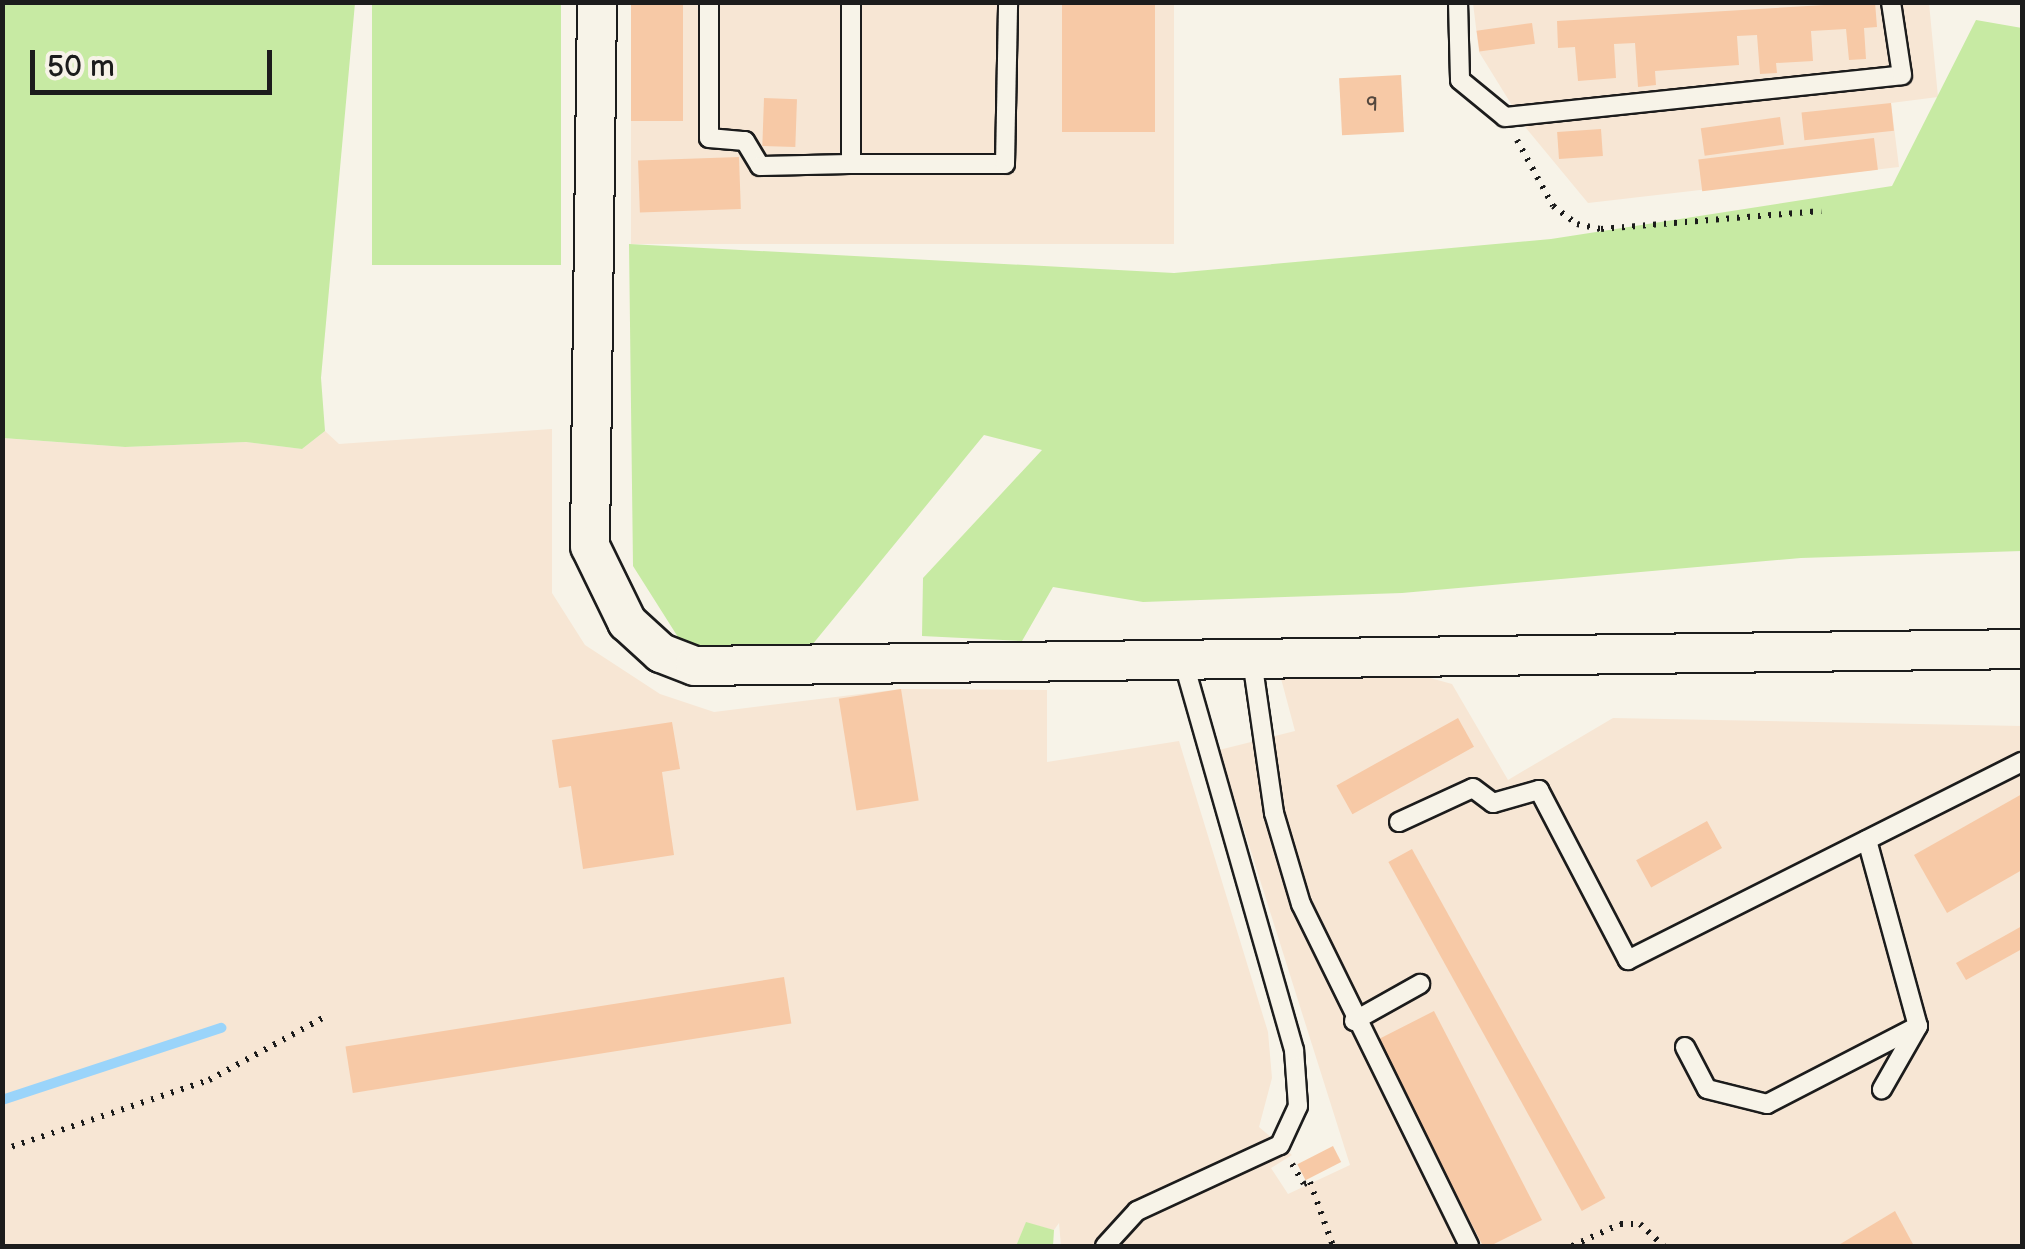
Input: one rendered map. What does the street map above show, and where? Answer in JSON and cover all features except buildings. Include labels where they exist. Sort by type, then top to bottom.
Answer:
[{"type":"street","points":[[598,2],[590,546],[627,622],[661,653],[694,666],[2022,651]]},
{"type":"lane","points":[[709,2],[709,138],[745,141],[760,166],[1006,164],[1008,2]]},
{"type":"lane","points":[[851,2],[851,164]]},
{"type":"lane","points":[[1458,2],[1460,80],[1504,117],[1902,74],[1891,2]]},
{"type":"lane","points":[[1252,660],[1274,813],[1300,904],[1354,1021],[1469,1246]]},
{"type":"lane","points":[[1104,1246],[1137,1212],[1280,1145],[1298,1106],[1294,1050],[1183,661]]},
{"type":"lane","points":[[1398,822],[1474,788],[1494,803],[1539,790],[1628,960],[2022,762]]},
{"type":"lane","points":[[1867,840],[1918,1026],[1882,1089]]},
{"type":"lane","points":[[1354,1021],[1420,984]]},
{"type":"lane","points":[[1685,1047],[1706,1088],[1767,1104],[1918,1026]]},
{"type":"path","points":[[1504,117],[1553,206],[1576,224],[1602,229],[1821,211]]},
{"type":"path","points":[[2,1150],[209,1080],[328,1015]]},
{"type":"path","points":[[1311,1184],[1333,1246]]},
{"type":"path","points":[[1572,1246],[1620,1224],[1640,1224],[1664,1246]]},
{"type":"shaded area","points":[[631,3],[1174,3],[1174,244],[631,244]]},
{"type":"shaded area","points":[[1473,3],[1929,3],[1938,97],[1891,103],[1899,167],[1588,203],[1526,128],[1479,52]]},
{"type":"shaded area","points":[[552,429],[552,593],[585,645],[660,694],[714,712],[901,689],[1047,690],[1047,762],[1179,741],[1268,1032],[1272,1078],[1259,1127],[1292,1155],[1271,1168],[1288,1194],[1350,1165],[1219,750],[1295,731],[1279,671],[1394,668],[1452,684],[1508,780],[1613,718],[2022,726],[2022,1246],[1061,1246],[1059,1223],[1054,1230],[1026,1223],[1016,1246],[3,1246],[2,438],[125,447],[246,442],[302,449],[325,431],[339,444]]},
{"type":"green space","points":[[2,3],[355,3],[321,378],[325,431],[302,449],[246,442],[125,447],[3,438]]},
{"type":"green space","points":[[372,3],[561,3],[561,265],[372,265]]},
{"type":"green space","points":[[1976,20],[2022,28],[2022,551],[1801,558],[1402,593],[1143,602],[1053,587],[1022,641],[922,636],[923,578],[1042,450],[984,435],[812,645],[683,645],[633,566],[629,244],[1174,273],[1551,239],[1892,186]]},
{"type":"green space","points":[[1026,1222],[1054,1230],[1053,1246],[1016,1246]]},
{"type":"waterway","points":[[2,1100],[221,1028]]}]
